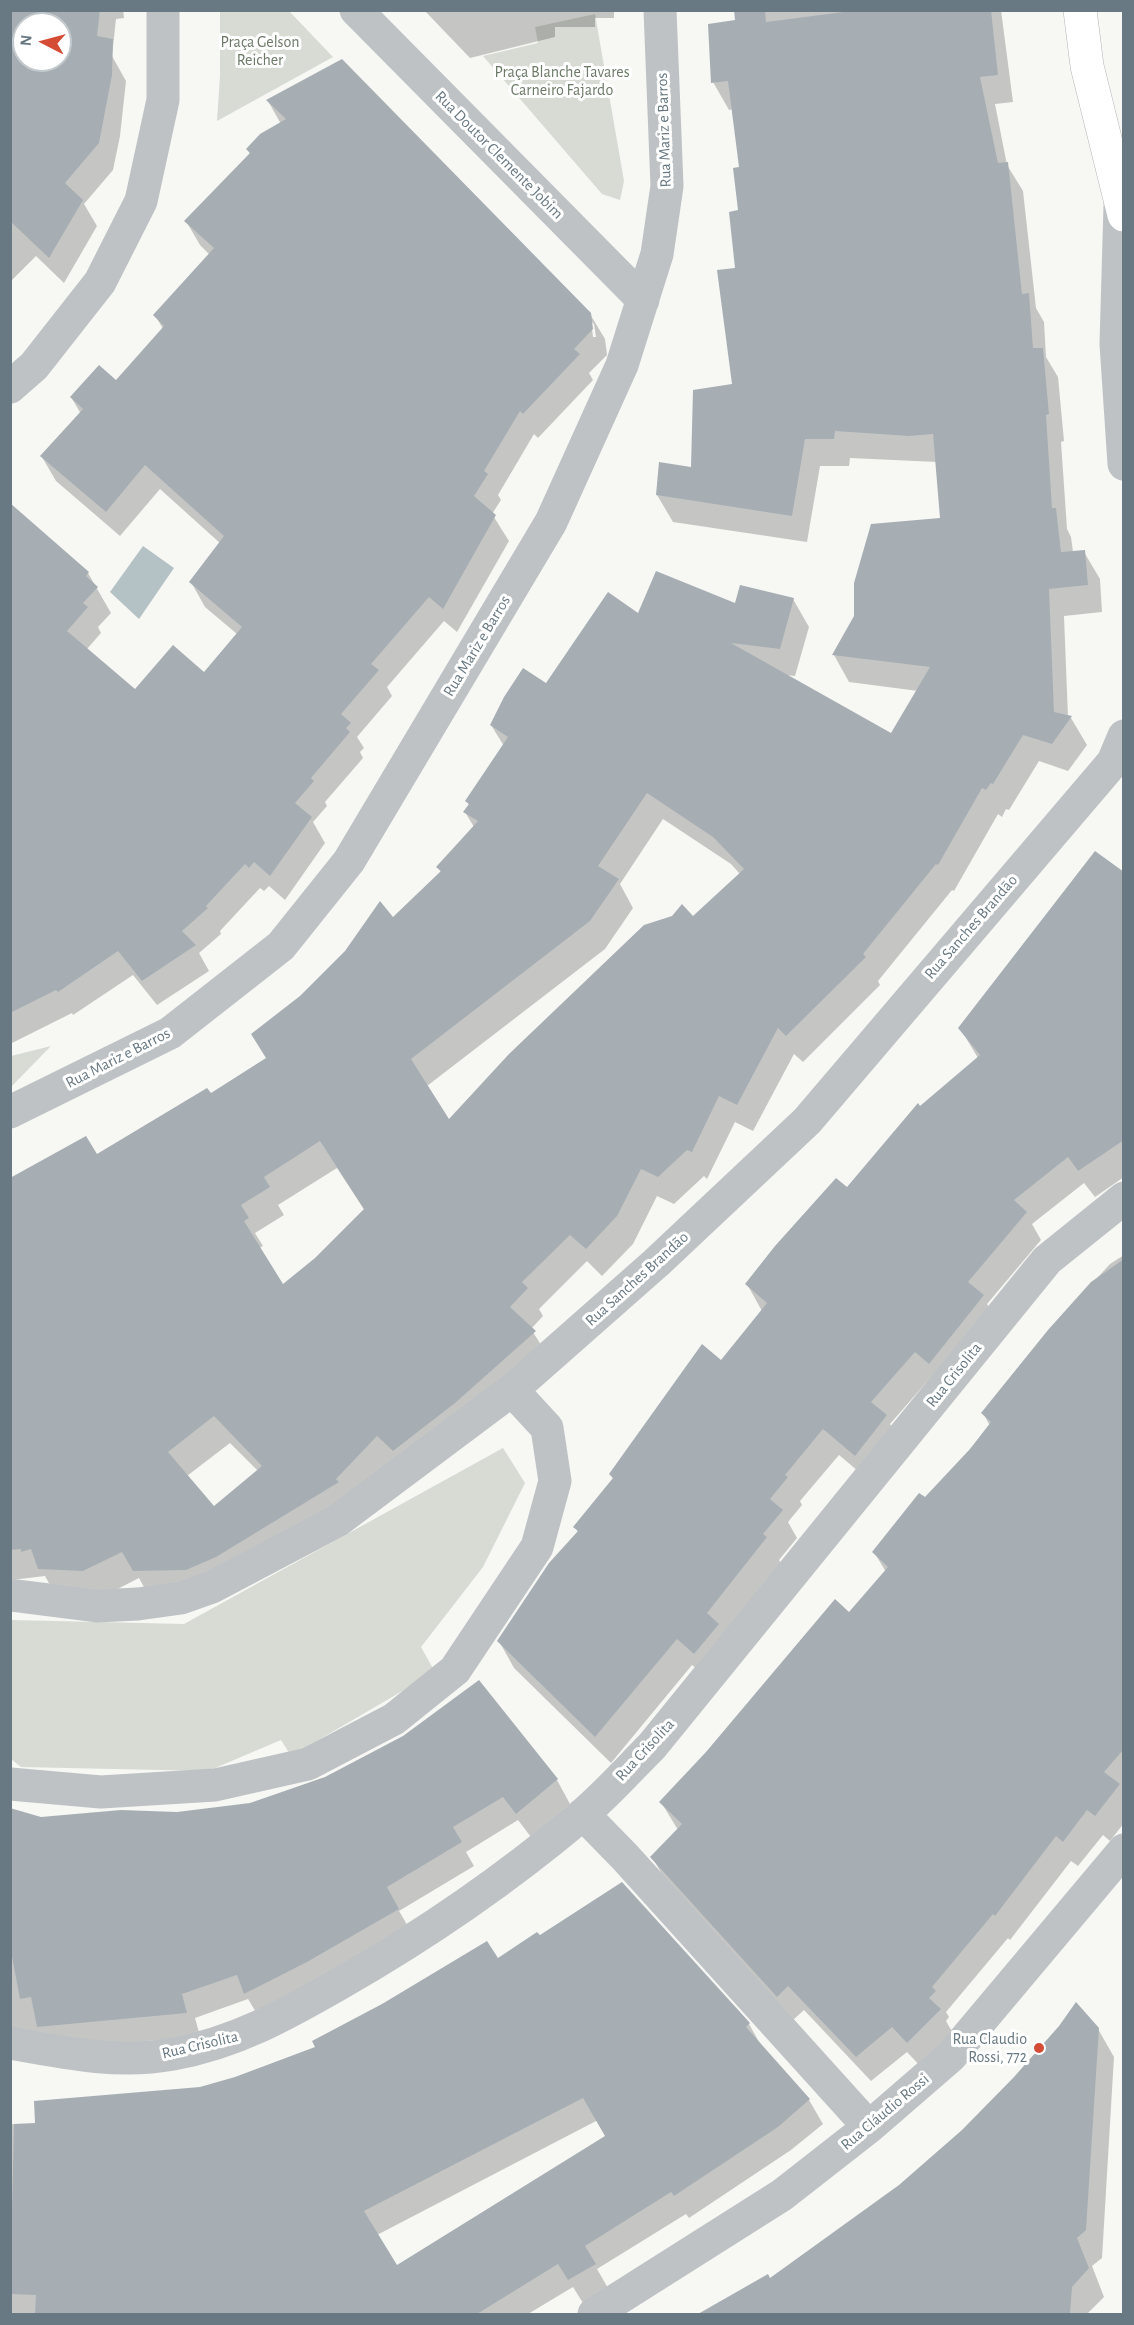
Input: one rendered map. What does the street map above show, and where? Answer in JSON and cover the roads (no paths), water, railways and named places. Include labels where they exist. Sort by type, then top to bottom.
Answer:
[{"type":"main road","points":[[1080,10],[1087,66],[1122,210]]},
{"type":"street","points":[[10,387],[33,366],[100,282],[141,201],[163,100],[163,10]]},
{"type":"street","name":"Rua Doutor Clemente Jobim","points":[[356,10],[643,300]]},
{"type":"street","name":"Rua Mariz e Barros","points":[[10,1112],[170,1033],[281,945],[349,861],[551,522],[622,365],[657,254],[667,186],[660,10]]},
{"type":"street","points":[[1122,210],[1116,344],[1124,464]]},
{"type":"street","name":"Rua Sanches Brandão","points":[[10,1595],[97,1606],[138,1604],[181,1598],[212,1587],[337,1521],[512,1390],[656,1263],[807,1121],[1120,758]]},
{"type":"street","name":"Rua Crisolita","points":[[10,2043],[79,2056],[123,2059],[171,2054],[217,2045],[247,2034],[398,1950],[491,1888],[583,1814],[652,1746],[1047,1260],[1124,1198]]},
{"type":"street","points":[[10,1784],[101,1792],[215,1785],[308,1764],[394,1719],[455,1670],[537,1547],[555,1481],[547,1428],[512,1390]]},
{"type":"street","points":[[583,1814],[626,1857],[869,2127]]},
{"type":"street","name":"Rua Cláudio Rossi","points":[[594,2314],[782,2196],[869,2127],[951,2056],[1119,1869]]},
{"type":"place","name":"Rua Claudio Rossi, 772","points":[[1039,2048]]},
{"type":"park label","name":"Praça Gelson Reicher","points":[[260,51]]},
{"type":"park label","name":"Praça Blanche Tavares Carneiro Fajardo","points":[[562,81]]}]
